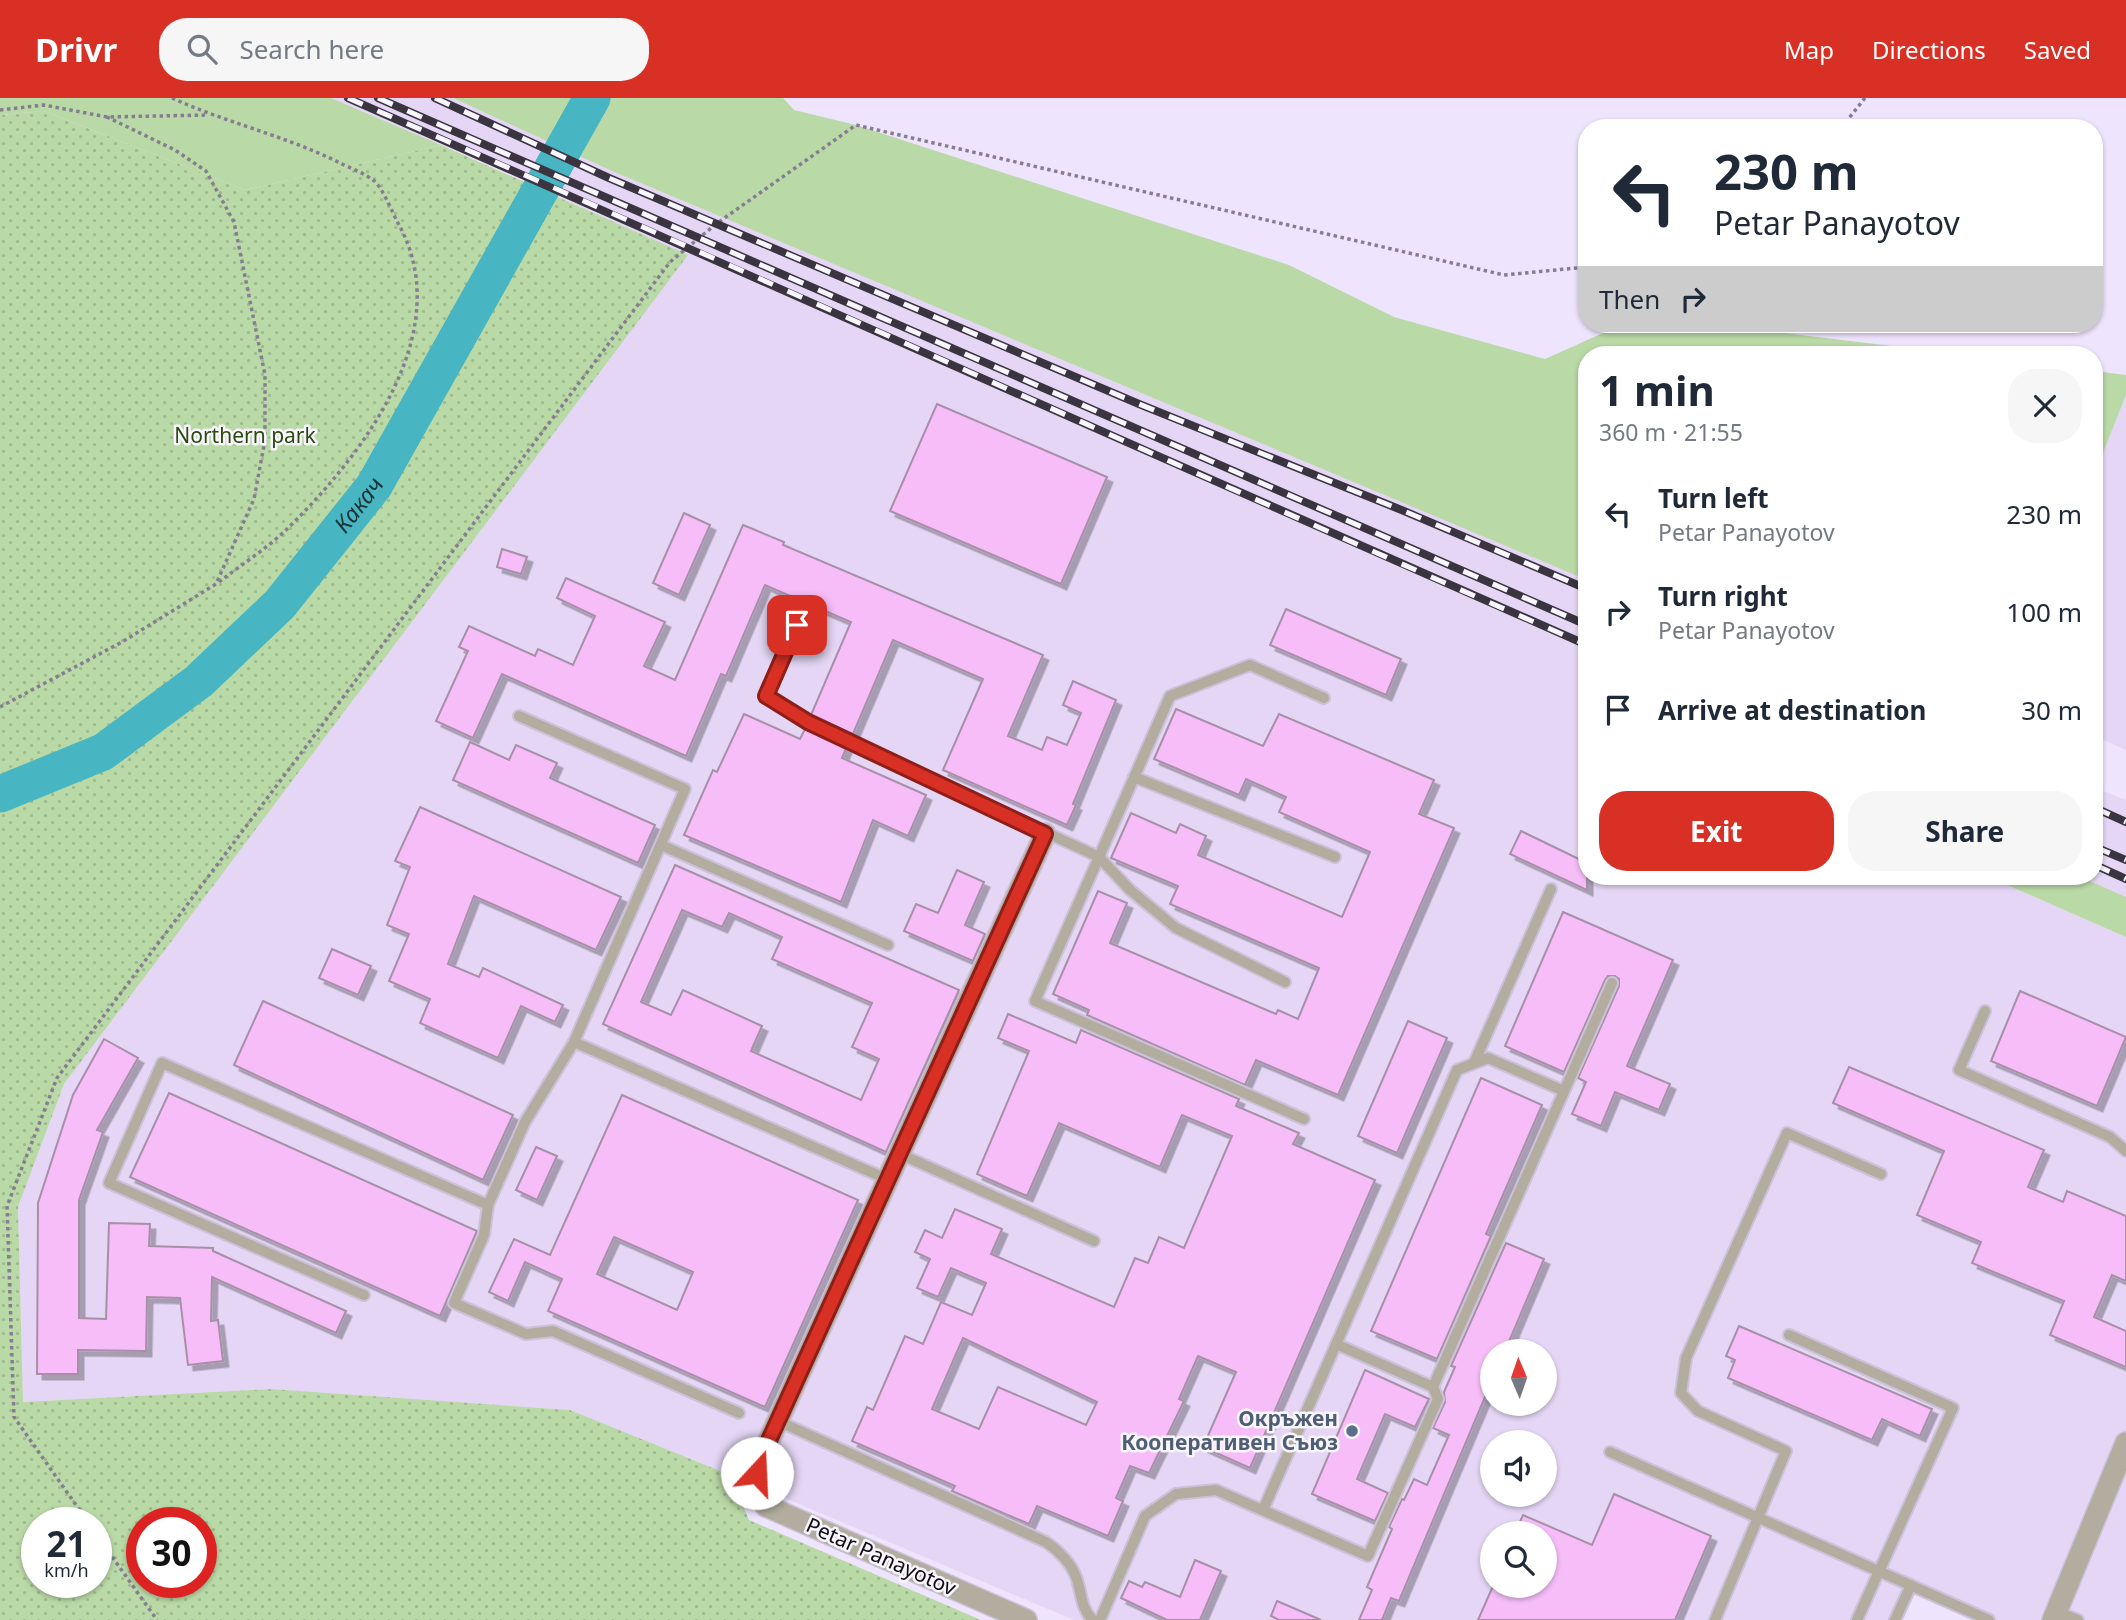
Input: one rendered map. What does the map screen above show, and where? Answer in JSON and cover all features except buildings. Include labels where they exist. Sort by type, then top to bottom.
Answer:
[{"type":"street","name":"Petar Panayotov","points":[[1026,1620],[766,1506],[757,1473],[760,1460],[1045,834]]},
{"type":"street","points":[[2055,1616],[2126,1443]]},
{"type":"lane","points":[[797,625],[766,696],[808,722],[1099,857],[1130,890],[1176,928],[1285,982]]},
{"type":"lane","points":[[1304,1119],[1035,1001],[1170,696],[1250,665],[1324,698]]},
{"type":"lane","points":[[519,716],[685,789],[574,1042],[525,1122],[488,1205],[484,1235],[454,1303],[526,1334],[554,1331],[739,1413]]},
{"type":"lane","points":[[1134,777],[1335,857]]},
{"type":"lane","points":[[661,845],[888,945]]},
{"type":"lane","points":[[1474,1063],[1551,889]]},
{"type":"lane","points":[[1433,1387],[1612,983]]},
{"type":"lane","points":[[1985,1011],[1959,1070],[2110,1137],[2126,1151]]},
{"type":"lane","points":[[574,1042],[889,1180]]},
{"type":"lane","points":[[1263,1510],[1457,1070],[1488,1058],[1564,1091]]},
{"type":"lane","points":[[364,1295],[109,1183],[162,1063],[488,1205]]},
{"type":"lane","points":[[1715,1620],[1786,1451],[1698,1411],[1681,1394],[1686,1358],[1787,1133],[1881,1174]]},
{"type":"lane","points":[[900,1154],[1094,1241]]},
{"type":"lane","points":[[1789,1335],[1952,1408],[1857,1620]]},
{"type":"lane","points":[[1100,1620],[1146,1516],[1176,1494],[1216,1490],[1368,1556],[1438,1399],[1433,1387],[1336,1345]]},
{"type":"lane","points":[[778,1421],[1046,1542],[1057,1549],[1075,1574],[1083,1605],[1093,1620]]},
{"type":"lane","points":[[1609,1452],[1989,1620]]},
{"type":"lane","points":[[1895,1620],[1911,1585]]},
{"type":"lane","points":[[2055,1616],[2078,1620]]},
{"type":"path","points":[[0,707],[122,642],[216,584],[285,531],[338,473],[384,410],[412,346],[419,305],[410,245],[375,180],[311,149],[210,115],[172,98]]},
{"type":"path","points":[[1848,119],[1865,98]]},
{"type":"path","points":[[0,110],[44,105],[107,117],[210,115]]},
{"type":"path","points":[[107,117],[175,150],[206,171],[234,222],[265,375],[265,440],[254,499],[216,584]]},
{"type":"path","points":[[77,1507],[14,1417],[7,1206],[57,1078],[670,261],[698,237],[856,125],[1504,275],[1578,268]]},
{"type":"path","points":[[112,1557],[157,1620]]},
{"type":"shaded area","points":[[331,98],[453,98],[612,171],[1578,576],[1578,885],[2007,885],[2126,937],[2126,1620],[1989,1620],[1918,1588],[1903,1620],[1074,1620],[570,1410],[271,1389],[23,1402],[18,1207],[64,1084],[687,255],[500,170]]},
{"type":"shaded area","points":[[2126,395],[2126,750],[2103,740],[2103,453]]},
{"type":"shaded area","points":[[2103,791],[2126,800],[2126,897],[2099,885],[2103,885]]},
{"type":"green space","points":[[0,98],[331,98],[441,145],[245,190],[44,111],[0,115]]},
{"type":"green space","points":[[453,98],[783,98],[794,110],[856,125],[1289,265],[1394,317],[1545,359],[1603,333],[1785,333],[1892,346],[1578,346],[1578,576],[612,171]]},
{"type":"green space","name":"Northern park","points":[[44,111],[245,190],[441,145],[688,255],[64,1084],[18,1207],[23,1402],[271,1389],[570,1410],[730,1475],[749,1520],[981,1620],[0,1620],[0,115]]},
{"type":"green space","points":[[2103,372],[2126,375],[2126,395],[2103,453]]},
{"type":"green space","points":[[2007,885],[2099,885],[2126,897],[2126,937]]},
{"type":"waterway","name":"Какач","points":[[0,794],[103,752],[199,681],[280,604],[374,486],[592,98]]},
{"type":"railway","points":[[348,98],[1578,641]]},
{"type":"railway","points":[[378,98],[1578,621]]},
{"type":"railway","points":[[435,98],[609,178],[1139,404],[1404,511],[1578,585]]},
{"type":"railway","points":[[2103,812],[2126,822]]},
{"type":"railway","points":[[2103,850],[2126,860]]},
{"type":"railway","points":[[2103,869],[2126,879]]},
{"type":"place","name":"Окръжен Кооперативен Съюз","points":[[1352,1431]]},
{"type":"route","points":[[757,1473],[760,1460],[1045,834],[808,722],[766,696],[797,625]]}]
